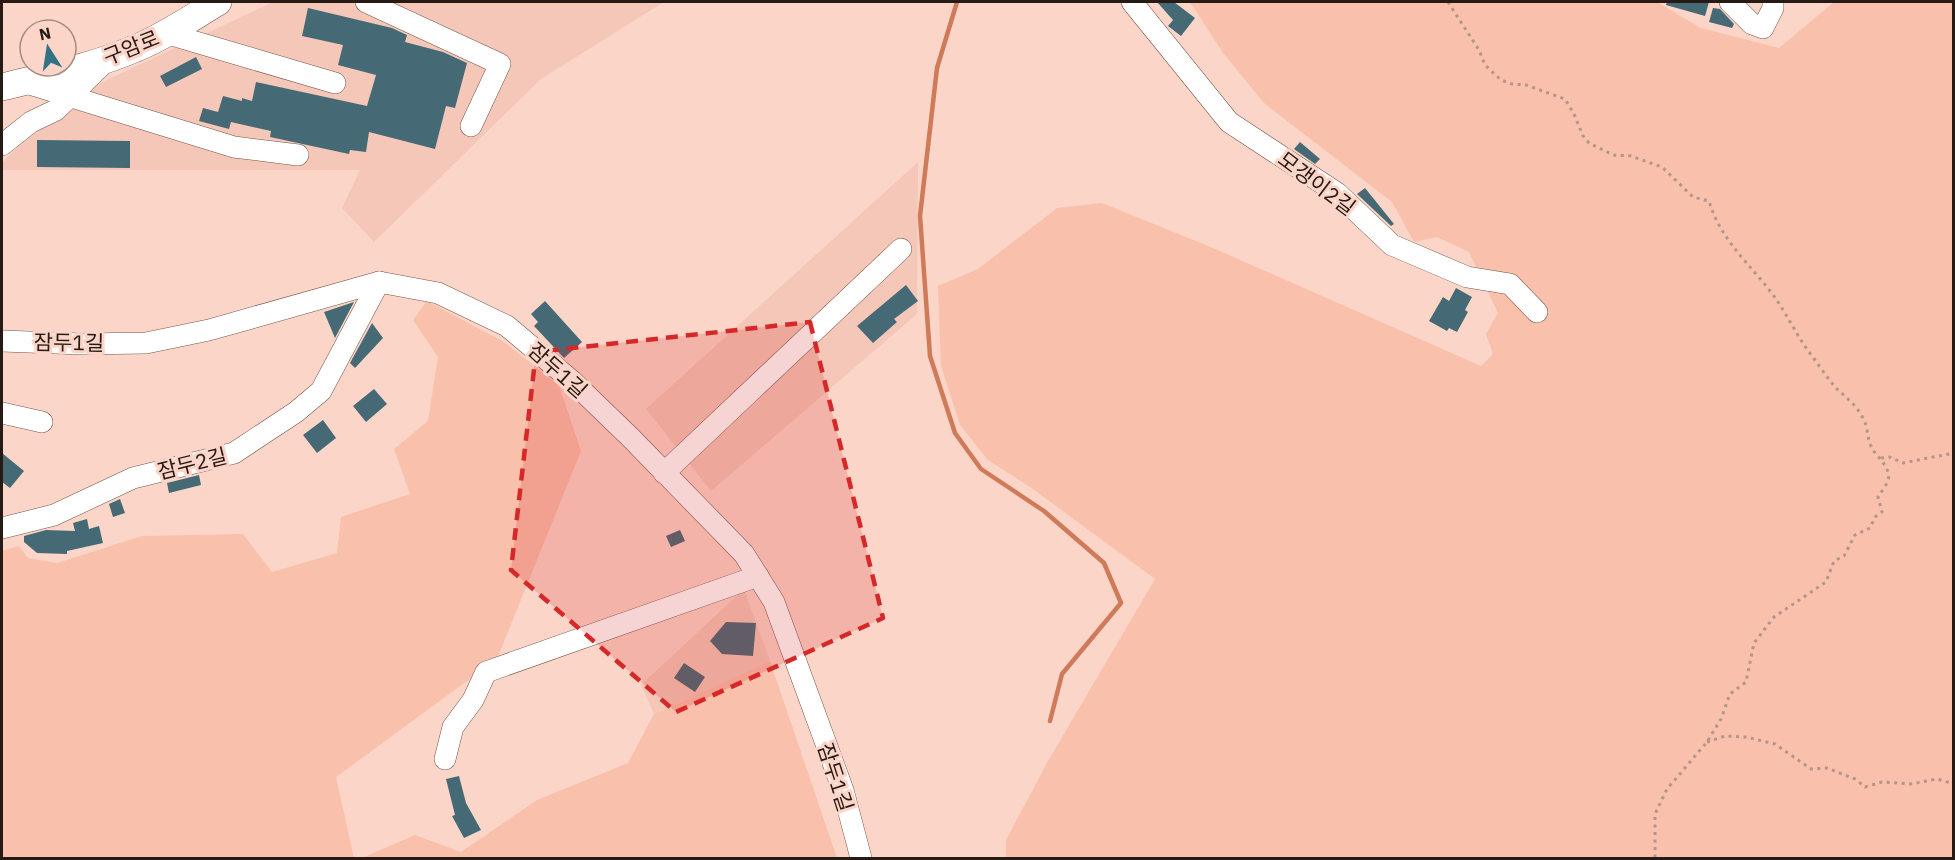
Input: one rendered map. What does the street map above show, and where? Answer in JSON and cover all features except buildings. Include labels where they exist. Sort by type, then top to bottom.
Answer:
[{"type":"main road","name":"구암로","points":[[12,84],[108,59],[135,49],[218,2]]},
{"type":"street","points":[[366,2],[500,64],[471,126]]},
{"type":"street","name":"모갱이2길","points":[[1132,2],[1229,123],[1337,194],[1392,245],[1467,277],[1510,284],[1537,312]]},
{"type":"street","points":[[1731,2],[1752,24],[1763,28],[1773,8],[1773,2]]},
{"type":"street","points":[[165,33],[335,83]]},
{"type":"street","points":[[2,145],[31,122],[56,110],[108,59]]},
{"type":"street","points":[[12,84],[69,96],[234,147],[298,155]]},
{"type":"street","points":[[664,473],[901,249]]},
{"type":"street","name":"잠두1길","points":[[2,341],[82,344],[146,343],[209,330],[378,282],[438,293],[507,326],[572,381],[744,554],[774,602],[843,790],[861,858]]},
{"type":"street","name":"잠두2길","points":[[2,528],[54,515],[133,478],[234,453],[297,412],[321,391],[378,282]]},
{"type":"street","points":[[2,413],[42,422]]},
{"type":"street","points":[[445,759],[453,727],[472,700],[486,672],[758,576]]},
{"type":"path","points":[[1448,2],[1479,50],[1485,65],[1501,80],[1526,85],[1565,99],[1583,136],[1589,143],[1613,155],[1631,156],[1662,167],[1693,197],[1709,201],[1714,220],[1747,266],[1786,311],[1810,354],[1836,388],[1852,402],[1864,420],[1871,448],[1881,458],[1889,474],[1887,483],[1878,497],[1882,513],[1875,517],[1870,528],[1855,535],[1844,556],[1834,561],[1826,582],[1774,617],[1754,643],[1746,682],[1731,694],[1721,719],[1707,742],[1667,789],[1655,814],[1655,858]]},
{"type":"path","points":[[1881,458],[1890,457],[1903,463],[1953,453]]},
{"type":"path","points":[[1707,742],[1725,736],[1746,737],[1775,744],[1811,769],[1827,768],[1855,779],[1864,787],[1882,782],[1911,784],[1937,779],[1953,784]]},
{"type":"highlighted area","points":[[810,322],[883,618],[676,712],[511,570],[536,352]]},
{"type":"shaded area","points":[[273,2],[664,2],[541,79],[374,242],[342,208],[360,170],[2,170],[2,163],[60,102]]},
{"type":"shaded area","points":[[1190,2],[1657,2],[1701,28],[1779,48],[1834,2],[1953,2],[1953,858],[1006,858],[1006,840],[1048,761],[1155,579],[1033,489],[988,460],[960,425],[941,366],[938,286],[978,269],[1057,208],[1102,203],[1213,248],[1481,366],[1493,354],[1486,334],[1498,313],[1469,252],[1437,237],[1414,242],[1392,202],[1264,103],[1223,53]]},
{"type":"shaded area","points":[[918,162],[917,314],[711,491],[646,409]]},
{"type":"shaded area","points":[[427,301],[504,342],[559,385],[581,451],[497,659],[336,777],[354,858],[2,858],[2,551],[19,546],[28,558],[57,563],[142,536],[243,534],[272,572],[337,553],[341,517],[410,494],[394,449],[428,421],[438,357],[413,320]]},
{"type":"shaded area","points":[[744,589],[770,661],[654,714],[641,685]]},
{"type":"shaded area","points":[[770,661],[837,858],[362,858],[415,835],[461,852],[537,800],[628,763],[654,714]]},
{"type":"waterway","points":[[957,2],[937,68],[920,216],[930,356],[955,433],[981,469],[1044,511],[1104,563],[1121,603],[1062,674],[1050,721]]}]
